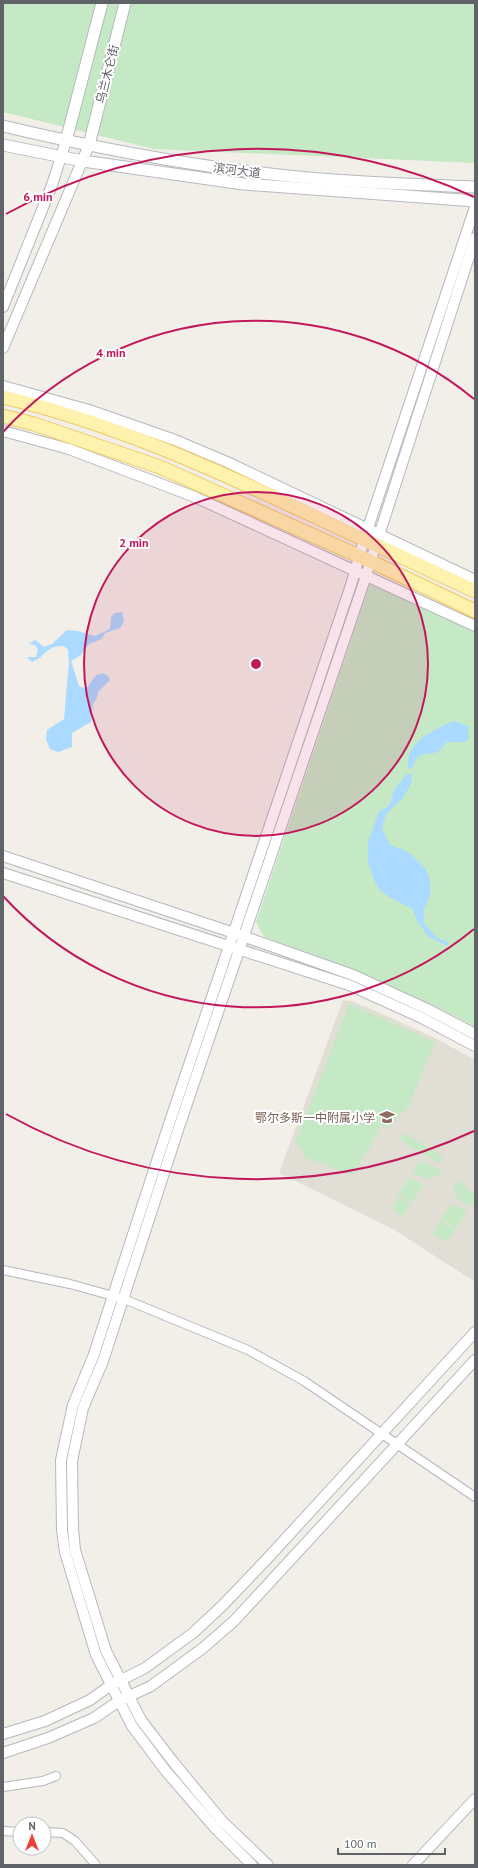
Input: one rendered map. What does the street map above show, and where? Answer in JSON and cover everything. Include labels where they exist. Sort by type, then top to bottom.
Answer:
[{"type":"main road","name":"乌兰木仑街","points":[[66,141],[102,3]]},
{"type":"main road","name":"乌兰木仑街","points":[[88,145],[125,3]]},
{"type":"main road","name":"滨河大道","points":[[3,126],[66,141],[137,155],[271,174],[357,182],[475,187]]},
{"type":"main road","name":"滨河大道","points":[[3,145],[83,161],[243,184],[475,201]]},
{"type":"main road","points":[[3,397],[112,428],[164,448],[371,537],[475,591]]},
{"type":"main road","points":[[3,416],[34,424],[160,467],[365,559],[475,611]]},
{"type":"street","points":[[3,307],[52,185],[66,141]]},
{"type":"street","points":[[3,348],[83,161],[88,145]]},
{"type":"street","points":[[268,1865],[222,1821],[141,1720],[106,1651],[76,1550],[73,1529],[72,1461],[83,1408],[103,1361],[365,577],[365,559],[371,537],[475,207]]},
{"type":"street","points":[[371,537],[475,238]]},
{"type":"street","points":[[3,386],[89,410],[174,440],[227,462],[371,537],[475,580]]},
{"type":"street","points":[[3,431],[69,449],[195,497],[356,571],[365,577],[475,626]]},
{"type":"street","points":[[252,1865],[214,1828],[165,1770],[132,1726],[96,1655],[65,1552],[62,1530],[61,1460],[72,1405],[93,1357],[356,571],[365,559]]},
{"type":"street","points":[[3,856],[244,936],[353,975],[427,1009],[475,1034]]},
{"type":"street","points":[[3,873],[240,948],[349,985],[422,1018],[475,1046]]},
{"type":"street","points":[[3,1270],[70,1284],[124,1299],[248,1350],[304,1381],[475,1497]]},
{"type":"street","points":[[3,1734],[58,1715],[90,1700],[111,1685],[145,1668],[193,1633],[223,1605],[475,1332]]},
{"type":"street","points":[[3,1753],[48,1738],[87,1721],[119,1701],[151,1686],[203,1648],[234,1621],[475,1360]]},
{"type":"street","points":[[3,1787],[43,1780],[56,1776]]},
{"type":"street","points":[[413,1865],[475,1798]]},
{"type":"street","points":[[52,1832],[63,1833],[75,1841],[96,1865]]},
{"type":"shaded area","name":"鄂尔多斯一中附属小学","points":[[343,1000],[352,1001],[387,1016],[437,1039],[475,1060],[475,1282],[393,1229],[279,1173]]},
{"type":"green space","points":[[3,3],[475,3],[475,163],[154,149],[3,112]]},
{"type":"green space","points":[[370,584],[475,632],[475,1027],[398,989],[264,937],[256,922]]},
{"type":"green space","points":[[349,1004],[435,1042],[408,1107],[388,1128],[380,1125],[374,1140],[352,1175],[304,1157],[300,1146],[295,1144]]},
{"type":"green space","points":[[404,1133],[443,1157],[439,1164],[400,1140]]},
{"type":"green space","points":[[420,1161],[441,1170],[438,1176],[435,1175],[432,1179],[428,1177],[426,1180],[413,1172]]},
{"type":"green space","points":[[410,1177],[423,1185],[412,1203],[398,1194]]},
{"type":"green space","points":[[458,1180],[475,1195],[475,1199],[470,1207],[456,1198],[458,1195],[454,1192],[456,1188],[454,1186]]},
{"type":"green space","points":[[398,1196],[410,1204],[403,1216],[392,1209]]},
{"type":"green space","points":[[452,1203],[467,1212],[456,1229],[441,1219]]},
{"type":"green space","points":[[440,1221],[455,1230],[447,1241],[444,1241],[432,1234]]},
{"type":"water","points":[[122,612],[124,622],[120,628],[105,633],[102,639],[89,644],[81,655],[71,661],[79,686],[86,689],[96,675],[103,673],[108,676],[110,680],[98,692],[97,698],[93,704],[91,722],[72,733],[72,747],[58,752],[50,749],[46,739],[47,730],[64,719],[69,661],[68,650],[64,646],[53,647],[37,660],[32,662],[27,657],[36,657],[38,650],[35,645],[29,644],[35,640],[44,647],[52,644],[67,630],[78,631],[95,636],[110,629],[111,617],[115,613]]},
{"type":"water","points":[[454,721],[468,726],[469,738],[466,742],[447,742],[440,750],[418,757],[412,768],[408,769],[409,754],[415,745],[431,732]]},
{"type":"water","points":[[407,774],[412,774],[411,784],[402,799],[386,814],[382,829],[390,845],[406,851],[425,868],[429,876],[431,892],[424,911],[424,923],[437,938],[448,942],[448,946],[429,937],[417,921],[413,909],[381,891],[375,882],[368,863],[368,843],[379,812],[390,805],[394,790]]},
{"type":"place","name":"鄂尔多斯一中附属小学","points":[[387,1117]]}]
